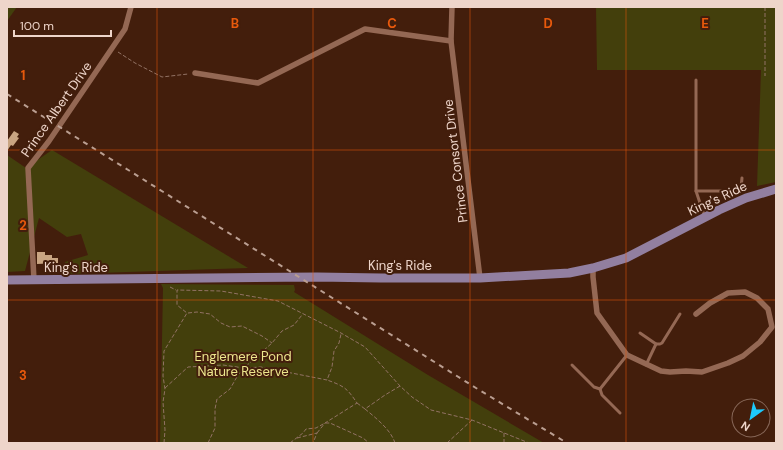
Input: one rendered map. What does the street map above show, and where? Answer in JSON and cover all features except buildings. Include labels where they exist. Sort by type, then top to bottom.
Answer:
[{"type":"main road","name":"King's Ride","points":[[7,280],[269,277],[480,278],[569,273],[593,268],[626,258],[705,217],[746,198],[776,189]]},
{"type":"street","name":"Prince Albert Drive","points":[[34,280],[28,168],[125,29],[131,7]]},
{"type":"street","name":"Prince Consort Drive","points":[[452,7],[451,41],[480,278]]},
{"type":"street","points":[[195,73],[258,83],[365,29],[451,41]]},
{"type":"street","points":[[593,268],[597,312],[627,355],[661,371],[702,372],[712,370],[742,356],[760,342],[772,327],[768,309],[757,298],[745,292],[728,293],[710,303],[696,314]]},
{"type":"lane","points":[[696,80],[696,191],[705,217]]},
{"type":"lane","points":[[696,191],[737,192],[741,188],[742,178]]},
{"type":"lane","points":[[640,333],[656,344],[660,344],[680,314]]},
{"type":"lane","points":[[646,365],[656,344]]},
{"type":"lane","points":[[600,389],[627,355]]},
{"type":"lane","points":[[572,365],[594,387],[600,389]]},
{"type":"lane","points":[[600,389],[602,395],[620,413]]},
{"type":"path","points":[[765,7],[765,76]]},
{"type":"path","points":[[112,48],[135,63],[162,77],[195,73]]},
{"type":"path","points":[[272,343],[242,326],[230,327],[221,323],[210,314],[197,312],[187,313],[177,305],[177,290],[222,291],[278,301],[341,333],[364,347],[400,386],[412,397],[432,410],[472,420],[529,443]]},
{"type":"path","points":[[164,443],[164,351],[187,313]]},
{"type":"path","points":[[208,443],[215,428],[215,409],[217,399],[230,389],[244,368],[272,343],[282,331],[294,325],[303,314]]},
{"type":"path","points":[[327,380],[332,367],[334,351],[339,343],[341,333]]},
{"type":"path","points":[[165,389],[188,367],[223,365],[244,368],[261,367],[327,380],[349,390],[357,403],[366,409],[382,425],[394,439],[395,443]]},
{"type":"path","points":[[366,409],[400,386]]},
{"type":"path","points":[[290,443],[306,428],[316,428],[357,403]]},
{"type":"path","points":[[448,443],[472,420]]},
{"type":"path","points":[[314,443],[317,433],[325,423]]},
{"type":"path","points":[[325,423],[330,423],[347,430],[363,438],[369,443]]},
{"type":"path","points":[[296,438],[317,433]]},
{"type":"path","points":[[504,433],[504,443]]},
{"type":"green space","points":[[7,7],[17,7],[7,21]]},
{"type":"green space","points":[[596,7],[776,7],[776,182],[757,186],[761,70],[597,70]]},
{"type":"green space","points":[[52,150],[248,268],[67,274],[65,262],[88,255],[81,234],[67,237],[39,218],[25,271],[7,272],[7,155],[26,168]]},
{"type":"green space","name":"Englemere Pond Nature Reserve","points":[[161,284],[294,285],[294,292],[428,375],[544,443],[160,443],[163,288]]},
{"type":"railway","points":[[7,94],[476,388],[567,443]]}]
